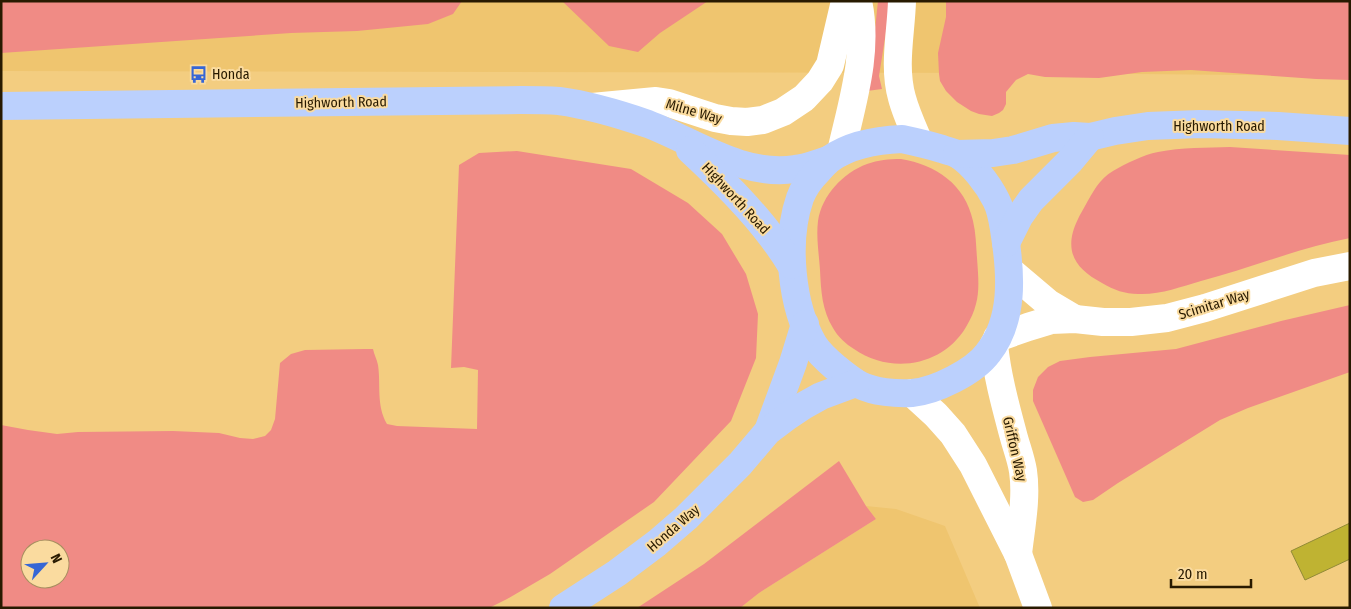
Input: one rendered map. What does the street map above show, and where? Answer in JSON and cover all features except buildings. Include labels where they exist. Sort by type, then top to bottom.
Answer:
[{"type":"main road","name":"Highworth Road","points":[[1,106],[558,101],[632,119],[727,159],[769,170],[796,169],[835,156],[861,144],[880,140],[902,139],[919,142],[957,154],[993,153],[1013,150],[1053,138],[1090,137],[1148,126],[1200,124],[1278,126],[1350,131]]},
{"type":"main road","name":"Highworth Road","points":[[675,136],[716,174],[754,215],[771,235],[791,265]]},
{"type":"main road","points":[[1006,243],[1031,200],[1070,161],[1090,137]]},
{"type":"main road","points":[[835,156],[810,180],[800,197],[794,223],[791,265],[798,302],[805,324],[815,346],[829,362],[856,383],[877,390],[912,393],[931,389],[952,380],[972,368],[987,355],[996,341],[1006,316],[1009,297],[1009,261],[1002,219],[996,201],[986,184],[973,168],[957,154]]},
{"type":"main road","name":"Honda Way","points":[[768,431],[794,363],[805,324]]},
{"type":"main road","name":"Honda Way","points":[[563,608],[617,573],[686,518],[740,464],[768,431],[803,406],[821,396],[856,383]]},
{"type":"street","name":"Milne Way","points":[[590,108],[656,101],[669,103],[731,122],[763,120],[783,112],[804,98],[820,81],[830,65],[845,1]]},
{"type":"street","points":[[835,156],[861,58],[862,18],[858,1]]},
{"type":"street","points":[[902,1],[898,59],[899,79],[904,106],[919,142]]},
{"type":"street","name":"Scimitar Way","points":[[996,341],[1051,320],[1075,319],[1131,322],[1167,318],[1205,308],[1314,273],[1350,266]]},
{"type":"street","name":"Scimitar Way","points":[[1009,270],[1048,303],[1075,319]]},
{"type":"street","name":"Griffon Way","points":[[996,341],[996,367],[1001,391],[1023,470],[1024,496],[1018,554]]},
{"type":"street","name":"Griffon Way","points":[[912,393],[936,415],[964,449],[1018,554],[1038,608]]},
{"type":"shaded area","points":[[1,1],[1350,1],[1350,77],[1027,73],[1,71]]},
{"type":"shaded area","points":[[1,1],[462,1],[453,14],[428,24],[357,31],[291,33],[1,53]]},
{"type":"shaded area","points":[[562,1],[708,1],[660,33],[638,52],[609,46]]},
{"type":"shaded area","points":[[878,1],[888,1],[888,19],[879,76],[882,89],[867,91],[874,39]]},
{"type":"shaded area","points":[[946,1],[1350,1],[1350,80],[1191,70],[1142,72],[1099,78],[1045,77],[1028,74],[1016,80],[1006,92],[1006,104],[1003,110],[992,116],[979,114],[957,102],[946,91],[940,81],[938,53],[946,17]]},
{"type":"shaded area","points":[[1230,147],[1350,155],[1350,238],[1312,247],[1170,290],[1146,294],[1133,294],[1115,290],[1092,277],[1078,264],[1072,249],[1071,240],[1074,230],[1080,215],[1094,191],[1108,174],[1147,155],[1167,150]]},
{"type":"shaded area","points":[[517,151],[631,169],[688,203],[722,234],[746,274],[758,314],[756,358],[731,421],[654,502],[550,574],[489,608],[1,608],[1,425],[57,434],[173,431],[219,433],[253,439],[265,436],[271,430],[275,419],[280,363],[291,354],[305,350],[373,349],[379,372],[381,410],[387,424],[477,429],[478,370],[464,367],[451,368],[459,165],[479,153]]},
{"type":"shaded area","points":[[901,159],[937,171],[956,187],[963,197],[969,208],[974,226],[978,294],[977,302],[966,327],[944,351],[930,358],[900,364],[868,357],[848,345],[835,331],[826,314],[823,300],[817,234],[820,211],[824,202],[842,179],[867,164]]},
{"type":"shaded area","points":[[1350,305],[1350,372],[1248,408],[1220,420],[1093,500],[1083,502],[1075,497],[1033,401],[1033,390],[1038,377],[1048,367],[1060,361],[1176,349]]},
{"type":"shaded area","points":[[839,461],[876,519],[759,593],[740,608],[637,608],[704,564]]},
{"type":"shaded area","points":[[866,506],[896,509],[945,526],[980,608],[740,608],[759,593],[876,519]]},
{"type":"place","name":"Honda","points":[[198,74]]}]
